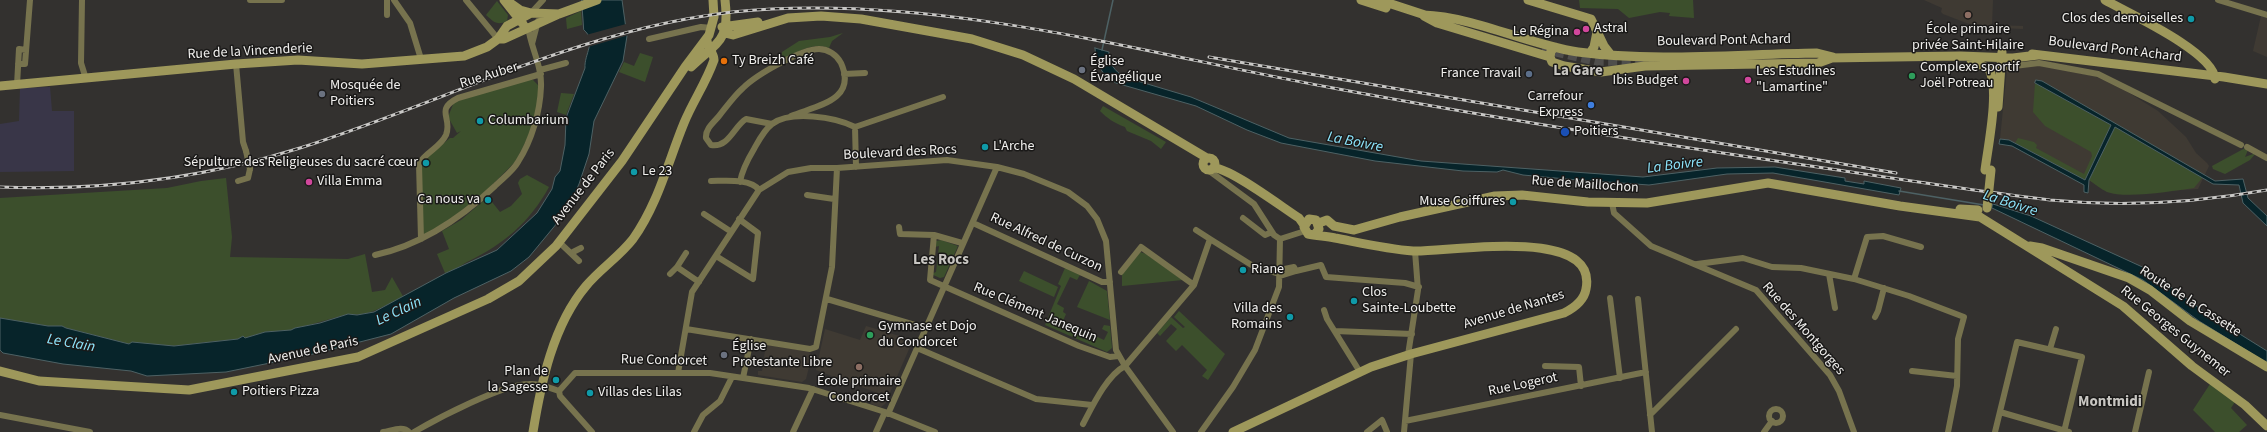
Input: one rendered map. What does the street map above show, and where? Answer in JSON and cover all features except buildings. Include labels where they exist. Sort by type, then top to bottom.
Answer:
[{"type":"main road","points":[[505,0],[520,10],[531,13],[559,14]]},
{"type":"main road","points":[[505,0],[518,20],[533,26]]},
{"type":"main road","name":"Rue de la Vincenderie","points":[[498,39],[504,39],[559,14],[597,0]]},
{"type":"main road","points":[[713,0],[714,13],[722,26]]},
{"type":"main road","points":[[722,26],[725,0]]},
{"type":"main road","points":[[1361,0],[1387,8],[1397,8]]},
{"type":"main road","points":[[1379,0],[1397,8],[1542,49]]},
{"type":"main road","points":[[1528,0],[1587,16],[1594,21],[1597,32],[1619,62],[1618,69]]},
{"type":"main road","points":[[2105,0],[2183,43],[2211,67],[2215,77]]},
{"type":"main road","name":"Rue de la Vincenderie","points":[[0,86],[236,64],[298,60],[362,64],[470,54],[487,47],[498,39],[507,26],[531,13]]},
{"type":"main road","name":"Boulevard Pont Achard","points":[[1423,15],[1446,16],[1555,47],[1590,53],[1613,55],[1817,53],[1833,58]]},
{"type":"main road","name":"Boulevard Pont Achard","points":[[1423,15],[1437,24],[1550,57],[1556,64],[1577,69],[1608,72],[1618,69],[1645,66],[1818,63],[1833,58]]},
{"type":"main road","name":"Avenue de Nantes","points":[[722,26],[814,16],[861,19],[949,34],[988,43],[1023,55],[1074,79],[1176,141],[1209,164],[1230,173],[1253,187],[1275,197],[1312,225],[1337,238],[1363,244],[1415,251],[1522,245],[1547,248],[1563,253],[1579,264],[1586,276],[1586,288],[1581,301],[1574,308],[1564,313],[1410,355],[1360,372],[1233,432]]},
{"type":"main road","name":"Avenue de Nantes","points":[[722,26],[733,35],[780,20]]},
{"type":"main road","name":"Avenue de Paris","points":[[0,371],[39,381],[190,390],[358,356],[488,299],[519,281],[559,242],[622,161],[682,72],[707,38],[722,26]]},
{"type":"main road","name":"Avenue de Paris","points":[[682,72],[690,68],[710,50],[722,26]]},
{"type":"main road","points":[[1590,53],[1594,47],[1597,32]]},
{"type":"main road","points":[[533,432],[542,385],[564,318],[586,286],[618,256],[633,238],[657,195],[685,121],[707,80],[714,59],[706,44],[707,38]]},
{"type":"main road","points":[[1550,57],[1551,51],[1555,47]]},
{"type":"main road","points":[[1981,210],[2008,66],[2000,55]]},
{"type":"main road","name":"Boulevard Pont Achard","points":[[2000,55],[2008,66]]},
{"type":"main road","name":"Boulevard Pont Achard","points":[[1960,56],[1983,64],[2008,66],[2038,55]]},
{"type":"main road","name":"Boulevard Pont Achard","points":[[1724,61],[2038,55],[2267,84]]},
{"type":"main road","points":[[1983,64],[1992,75],[1994,96],[1988,170]]},
{"type":"main road","points":[[1994,96],[2008,66]]},
{"type":"main road","name":"Rue de Maillochon","points":[[1312,225],[1327,220],[1341,228],[1354,230],[1363,229],[1400,217],[1502,195],[1612,203],[1647,203],[1768,183],[1900,206],[1981,210]]},
{"type":"main road","name":"Rue Georges Guynemer","points":[[1981,210],[2026,246],[2123,306],[2192,366],[2245,405],[2267,426]]},
{"type":"main road","name":"Route de la Cassette","points":[[2026,246],[2042,248],[2129,278],[2150,290],[2190,321],[2267,367]]},
{"type":"street","points":[[17,84],[19,50],[26,50],[30,0]]},
{"type":"street","points":[[82,0],[80,59],[86,79]]},
{"type":"street","points":[[250,0],[282,0]]},
{"type":"street","points":[[386,0],[387,15]]},
{"type":"street","points":[[394,0],[410,23],[421,59]]},
{"type":"street","points":[[466,0],[493,31],[498,39]]},
{"type":"street","points":[[375,255],[421,239],[465,213],[518,162],[531,136],[541,93],[541,72],[532,44],[533,26],[537,18],[531,13],[543,0]]},
{"type":"street","points":[[2218,0],[2267,16]]},
{"type":"street","points":[[532,44],[533,26]]},
{"type":"street","points":[[649,40],[701,27],[722,26]]},
{"type":"street","points":[[740,182],[742,172],[750,155],[772,124],[832,100],[842,89],[844,74],[840,62],[831,52],[819,49],[802,54],[744,87],[707,130],[706,138],[711,145],[718,145],[728,138],[746,119],[772,124]]},
{"type":"street","name":"Rue Auber","points":[[421,239],[419,164],[440,144],[447,132],[446,106],[458,98],[566,63]]},
{"type":"street","points":[[2008,66],[2039,63],[2098,74],[2267,158]]},
{"type":"street","points":[[236,64],[243,142],[250,169],[248,178],[238,181]]},
{"type":"street","points":[[844,74],[865,73]]},
{"type":"street","points":[[791,116],[819,118],[855,127],[943,97]]},
{"type":"street","points":[[855,127],[856,167]]},
{"type":"street","name":"Boulevard des Rocs","points":[[678,372],[692,292],[716,256],[730,231],[759,190],[788,172],[812,168],[856,167],[947,160],[996,167],[1024,174],[1071,194],[1087,206],[1097,219],[1104,234],[1118,356],[1173,432]]},
{"type":"street","points":[[1201,432],[1233,388],[1252,357],[1277,293],[1280,273],[1280,239],[1272,232],[1254,204],[1209,164]]},
{"type":"street","points":[[876,432],[916,348],[962,243],[973,223],[996,167]]},
{"type":"street","points":[[686,328],[814,348],[818,343],[827,300],[835,234],[834,199],[837,168]]},
{"type":"street","points":[[711,181],[740,182],[757,187],[759,190]]},
{"type":"street","points":[[807,195],[834,199]]},
{"type":"street","name":"Rue des Montgorges","points":[[1612,203],[1614,213],[1651,246],[1667,254],[1697,264],[1750,286],[1766,299],[1830,375],[1839,391],[1854,432]]},
{"type":"street","points":[[707,218],[730,231]]},
{"type":"street","points":[[1243,218],[1265,236],[1272,232]]},
{"type":"street","points":[[716,256],[753,279],[758,233],[739,219]]},
{"type":"street","name":"Rue Alfred de Curzon","points":[[973,223],[1102,282],[1110,282]]},
{"type":"street","points":[[1280,239],[1312,225]]},
{"type":"street","points":[[899,227],[900,234],[934,235],[962,243]]},
{"type":"street","points":[[1196,230],[1259,269],[1280,273],[1294,267],[1296,271],[1321,265],[1326,277],[1404,283],[1418,287]]},
{"type":"street","name":"Rue Clément Janequin","points":[[934,235],[930,280],[1079,346],[1110,357],[1118,356]]},
{"type":"street","points":[[1854,279],[1867,237],[1883,236],[1921,247]]},
{"type":"street","points":[[1083,424],[1092,405],[1118,370],[1125,366],[1194,285],[1210,239]]},
{"type":"street","points":[[559,242],[579,261]]},
{"type":"street","points":[[1121,272],[1141,246],[1194,285]]},
{"type":"street","points":[[571,253],[581,248]]},
{"type":"street","points":[[1404,432],[1412,334],[1418,287],[1415,251]]},
{"type":"street","points":[[670,274],[677,267],[686,253]]},
{"type":"street","points":[[1697,264],[1743,258],[1772,267],[1789,266],[1854,279],[1948,309],[1964,317],[1958,339],[1956,399],[1948,432]]},
{"type":"street","points":[[677,267],[699,282]]},
{"type":"street","points":[[1829,274],[1835,308]]},
{"type":"street","points":[[1875,317],[1884,288]]},
{"type":"street","points":[[1610,298],[1620,378]]},
{"type":"street","points":[[1638,299],[1641,342],[1646,372],[1652,432]]},
{"type":"street","points":[[827,300],[925,328]]},
{"type":"street","points":[[1324,310],[1327,319],[1360,372]]},
{"type":"street","points":[[2050,349],[2056,328]]},
{"type":"street","points":[[1650,415],[1736,329]]},
{"type":"street","points":[[1335,331],[1412,334]]},
{"type":"street","points":[[743,378],[751,339]]},
{"type":"street","points":[[1995,432],[2017,342],[2082,357],[2066,432],[2000,412]]},
{"type":"street","points":[[916,348],[1036,399],[1092,405]]},
{"type":"street","points":[[1545,366],[1579,367],[1581,386]]},
{"type":"street","points":[[1912,371],[1957,376]]},
{"type":"street","name":"Rue Logerot","points":[[1404,421],[1646,372]]},
{"type":"street","points":[[2135,432],[2149,372]]},
{"type":"street","name":"Rue Condorcet","points":[[559,393],[575,373],[710,373],[813,390],[886,413],[935,432]]},
{"type":"street","points":[[694,432],[703,415],[720,401],[732,377]]},
{"type":"street","points":[[414,432],[487,396],[514,386],[528,384],[542,385],[559,393],[592,432]]},
{"type":"street","points":[[793,432],[813,390]]},
{"type":"street","points":[[0,415],[90,432]]},
{"type":"street","points":[[1367,432],[1382,420],[1387,432]]},
{"type":"street","points":[[1764,432],[1772,421]]},
{"type":"street","points":[[383,432],[400,429],[409,432]]},
{"type":"shaded area","name":"École primaire privée Saint-Hilaire","points":[[1924,0],[1993,0],[1992,25],[2023,26],[2023,29],[2002,28],[1999,30],[1982,26],[1982,29],[1943,14],[1941,12],[1942,8]]},
{"type":"shaded area","points":[[2261,16],[2267,18],[2267,57],[2253,51]]},
{"type":"shaded area","points":[[2039,65],[2093,76],[2113,83],[2158,111],[2186,137],[2196,153],[2209,166],[2198,189],[2115,194],[2106,191],[2089,180],[2011,141],[2000,139],[2007,70]]},
{"type":"shaded area","points":[[50,87],[52,111],[74,111],[74,171],[0,172],[0,124],[19,121],[20,88]]},
{"type":"shaded area","name":"École primaire Condorcet","points":[[866,326],[913,340],[885,404],[881,407],[871,404],[875,392],[816,370],[825,329],[860,340]]},
{"type":"shaded area","points":[[766,344],[809,352],[812,355],[806,379],[802,382],[758,375],[758,371],[762,371]]},
{"type":"green space","points":[[1579,0],[1693,0],[1694,18],[1669,16],[1670,13],[1660,12],[1629,18],[1618,9],[1580,8]]},
{"type":"green space","points":[[497,1],[508,15],[507,21],[501,23],[494,21],[486,15]]},
{"type":"green space","points":[[581,11],[582,25],[567,29],[566,18]]},
{"type":"green space","points":[[843,33],[832,41],[829,48],[823,46],[810,47],[781,61],[782,52],[799,41],[830,37]]},
{"type":"green space","points":[[640,53],[653,57],[645,82],[619,72],[624,62],[634,66]]},
{"type":"green space","points":[[526,80],[533,80],[539,86],[540,92],[532,129],[516,161],[468,209],[423,235],[421,162],[450,138],[453,138],[461,131],[457,133],[448,117],[454,102]]},
{"type":"green space","points":[[2035,83],[2111,125],[2085,181],[2015,143],[2018,138],[2034,142],[2037,145],[2036,148],[2084,174],[2092,156],[2091,152],[2045,126],[2033,112]]},
{"type":"green space","points":[[561,93],[574,94],[566,115],[557,112]]},
{"type":"green space","points":[[1103,106],[1166,142],[1161,149],[1151,141],[1127,131],[1125,127],[1117,124],[1100,111]]},
{"type":"green space","points":[[2114,126],[2203,177],[2194,188],[2174,191],[2126,195],[2105,191],[2089,180]]},
{"type":"green space","points":[[2247,147],[2248,150],[2245,157],[2256,153],[2250,160],[2225,174],[2213,169],[2212,166]]},
{"type":"green space","points":[[527,175],[549,187],[524,222],[504,240],[492,248],[454,270],[445,273],[437,254],[449,249],[442,231],[461,220],[488,197],[500,212],[511,206],[522,194],[518,183],[520,179]]},
{"type":"green space","points":[[226,178],[232,237],[230,257],[348,259],[365,254],[372,292],[385,290],[392,277],[404,298],[377,310],[363,314],[348,314],[291,330],[265,332],[245,338],[174,346],[129,344],[62,326],[48,326],[0,318],[0,198],[167,188],[201,181]]},
{"type":"green space","points":[[941,240],[958,246],[944,277],[940,278],[931,274],[936,272],[939,246],[935,247],[936,241]]},
{"type":"green space","points":[[1140,252],[1146,254],[1183,280],[1122,286],[1122,272]]},
{"type":"green space","points":[[1065,268],[1080,275],[1077,280],[1070,277],[1057,304],[1064,308],[1063,312],[1066,314],[1063,321],[1104,340],[1108,332],[1102,329],[1104,325],[1110,326],[1112,348],[1107,352],[1045,325],[1061,286],[1058,284]]},
{"type":"green space","points":[[1024,271],[1058,287],[1054,297],[1019,281]]},
{"type":"green space","points":[[1089,281],[1107,291],[1110,320],[1077,307]]},
{"type":"green space","points":[[1179,311],[1225,354],[1208,380],[1202,376],[1207,370],[1182,345],[1176,351],[1166,341],[1177,329],[1171,324],[1160,336],[1157,333],[1171,317],[1183,328],[1185,327],[1174,317]]},
{"type":"green space","points":[[2210,384],[2235,402],[2231,408],[2247,425],[2239,432],[2215,432],[2193,410]]},
{"type":"water","name":"Le Clain","points":[[582,0],[622,0],[627,36],[623,61],[594,121],[589,154],[579,184],[567,211],[529,257],[511,271],[454,298],[391,334],[309,355],[226,372],[147,376],[131,371],[63,364],[3,353],[0,350],[0,318],[48,326],[62,326],[129,344],[132,342],[174,346],[238,339],[243,336],[245,338],[265,332],[291,330],[348,314],[357,315],[374,312],[446,273],[497,250],[537,213],[552,189],[555,177],[560,171],[565,145],[566,118],[585,68],[590,43],[588,34],[584,30]]},
{"type":"water","name":"La Boivre","points":[[1095,48],[1109,52],[1110,60],[1113,66],[1124,77],[1191,97],[1289,138],[1421,161],[1643,177],[1717,168],[1775,167],[1845,178],[1845,181],[1864,184],[1864,181],[1901,188],[1899,195],[1773,173],[1727,174],[1649,185],[1523,175],[1503,170],[1497,172],[1463,171],[1375,161],[1281,143],[1247,130],[1196,106],[1116,83],[1107,77],[1100,68],[1096,59]]},
{"type":"water","points":[[2036,80],[2042,81],[2215,181],[2243,179],[2248,198],[2267,216],[2267,226],[2243,203],[2239,185],[2213,184],[2115,127],[2089,180],[2088,193],[2084,192],[2084,185],[2012,146],[1999,144],[2000,139],[2009,140],[2085,180],[2111,125],[2035,83]]},
{"type":"water","name":"La Boivre","points":[[1993,204],[2031,216],[2149,270],[2148,273],[2155,279],[2157,277],[2206,313],[2267,351],[2267,363],[2199,321],[2143,280],[1992,208]]},
{"type":"pier","points":[[626,24],[629,35],[588,47],[586,35]]},
{"type":"waterway","name":"La Boivre","points":[[1102,50],[1113,0]]},
{"type":"waterway","name":"La Boivre","points":[[1899,191],[1984,205]]},
{"type":"tunnel","points":[[1542,49],[1596,61],[1654,62]]},
{"type":"railway","points":[[0,187],[39,188],[115,185],[152,181],[226,168],[300,148],[359,128],[532,62],[591,43],[650,27],[710,15],[772,9],[843,8],[914,13],[984,21],[1054,32],[1333,88],[1519,121],[1706,151],[2023,197],[2077,202],[2132,203],[2186,201],[2267,190]]},
{"type":"railway","points":[[1209,57],[1896,173]]},
{"type":"place","name":"École primaire privée Saint-Hilaire","points":[[1968,15]]},
{"type":"place","name":"Clos des demoiselles","points":[[2191,19]]},
{"type":"place","name":"Astral","points":[[1586,29]]},
{"type":"place","name":"Le Régina","points":[[1577,32]]},
{"type":"place","name":"Ty Breizh Café","points":[[724,61]]},
{"type":"place","name":"Église Évangélique","points":[[1082,70]]},
{"type":"place","name":"France Travail","points":[[1529,74]]},
{"type":"place","name":"Complexe sportif Joël Potreau","points":[[1912,76]]},
{"type":"place","name":"Les Estudines \"Lamartine\"","points":[[1748,80]]},
{"type":"place","name":"Ibis Budget","points":[[1686,81]]},
{"type":"place","name":"Mosquée de Poitiers","points":[[322,94]]},
{"type":"place","name":"Carrefour Express","points":[[1591,105]]},
{"type":"place","name":"Columbarium","points":[[480,121]]},
{"type":"place","name":"Poitiers","points":[[1565,132]]},
{"type":"place","name":"L'Arche","points":[[985,147]]},
{"type":"place","name":"Sépulture des Religieuses du sacré cœur","points":[[426,163]]},
{"type":"place","name":"Le 23","points":[[634,172]]},
{"type":"place","name":"Villa Emma","points":[[309,182]]},
{"type":"place","name":"Ca nous va","points":[[488,200]]},
{"type":"place","name":"Muse Coiffures","points":[[1513,202]]},
{"type":"place","name":"Riane","points":[[1243,270]]},
{"type":"place","name":"Clos Sainte-Loubette","points":[[1354,301]]},
{"type":"place","name":"Villa des Romains","points":[[1290,317]]},
{"type":"place","name":"Gymnase et Dojo du Condorcet","points":[[870,335]]},
{"type":"place","name":"Église Protestante Libre","points":[[724,355]]},
{"type":"place","name":"École primaire Condorcet","points":[[859,367]]},
{"type":"place","name":"Plan de la Sagesse","points":[[556,380]]},
{"type":"place","name":"Poitiers Pizza","points":[[234,392]]},
{"type":"place","name":"Villas des Lilas","points":[[590,393]]},
{"type":"district","name":"La Gare","points":[[1578,72]]},
{"type":"district","name":"Les Rocs","points":[[941,261]]},
{"type":"district","name":"Montmidi","points":[[2110,403]]}]
